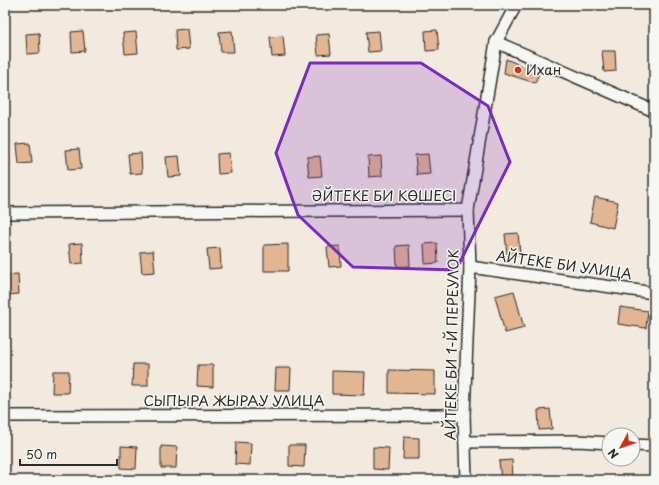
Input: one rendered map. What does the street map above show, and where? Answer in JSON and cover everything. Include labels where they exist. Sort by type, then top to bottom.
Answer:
[{"type":"street","name":"ӘЙТЕКЕ БИ КӨШЕСІ","points":[[5,213],[468,210],[496,42],[516,5]]},
{"type":"street","points":[[496,42],[654,111]]},
{"type":"street","name":"АЙТЕКЕ БИ 1-Й ПЕРЕУЛОК","points":[[466,480],[464,415],[470,267],[468,210]]},
{"type":"street","name":"АЙТЕКЕ БИ УЛИЦА","points":[[470,267],[654,293]]},
{"type":"street","name":"СЫПЫРА ЖЫРАУ УЛИЦА","points":[[5,416],[464,415]]},
{"type":"street","points":[[465,442],[570,441],[601,443]]},
{"type":"street","points":[[641,445],[654,446]]},
{"type":"highlighted area","points":[[310,63],[421,63],[488,106],[510,162],[456,270],[353,267],[298,215],[276,153]]},
{"type":"building","points":[[187,29],[189,49],[176,50],[175,30]]},
{"type":"building","points":[[437,30],[439,50],[426,51],[425,31]]},
{"type":"building","points":[[83,31],[85,51],[72,52],[71,32]]},
{"type":"building","points":[[232,31],[234,52],[221,52],[219,32]]},
{"type":"building","points":[[379,31],[381,51],[368,52],[366,32]]},
{"type":"building","points":[[136,32],[138,53],[125,54],[123,33]]},
{"type":"building","points":[[39,33],[40,53],[27,54],[26,34]]},
{"type":"building","points":[[329,34],[331,54],[318,55],[316,35]]},
{"type":"building","points":[[283,36],[285,56],[272,57],[270,37]]},
{"type":"building","points":[[602,51],[615,51],[616,71],[604,72]]},
{"type":"building","points":[[506,59],[539,73],[535,83],[504,73]]},
{"type":"building","points":[[30,143],[32,163],[19,164],[17,144]]},
{"type":"building","points":[[79,149],[81,169],[68,170],[66,150]]},
{"type":"building","points":[[141,153],[142,173],[130,174],[128,154]]},
{"type":"building","points":[[229,153],[231,173],[218,174],[217,154]]},
{"type":"building","points":[[428,154],[430,174],[417,175],[415,155]]},
{"type":"building","points":[[179,156],[181,176],[168,177],[166,157]]},
{"type":"building","points":[[320,156],[322,176],[309,177],[307,157]]},
{"type":"building","points":[[381,156],[382,176],[369,177],[368,157]]},
{"type":"building","points":[[595,197],[618,202],[613,228],[590,222]]},
{"type":"building","points":[[518,233],[520,254],[507,254],[505,234]]},
{"type":"building","points":[[82,243],[83,263],[71,264],[69,244]]},
{"type":"building","points":[[437,243],[438,263],[425,264],[424,244]]},
{"type":"building","points":[[288,244],[288,271],[264,271],[264,245]]},
{"type":"building","points":[[409,245],[410,266],[397,267],[396,246]]},
{"type":"building","points":[[340,246],[341,266],[329,267],[327,247]]},
{"type":"building","points":[[220,248],[221,268],[209,269],[207,249]]},
{"type":"building","points":[[153,251],[155,272],[142,273],[140,252]]},
{"type":"building","points":[[18,274],[19,294],[6,295],[5,275]]},
{"type":"building","points":[[514,291],[524,328],[505,333],[495,296]]},
{"type":"building","points":[[620,307],[648,311],[646,328],[618,324]]},
{"type":"building","points":[[133,364],[148,364],[148,386],[132,386]]},
{"type":"building","points":[[198,365],[213,365],[213,387],[197,386]]},
{"type":"building","points":[[276,368],[291,368],[290,390],[275,390]]},
{"type":"building","points":[[389,370],[435,371],[435,394],[389,393]]},
{"type":"building","points":[[53,371],[69,371],[68,393],[52,393]]},
{"type":"building","points":[[332,371],[365,372],[364,395],[332,394]]},
{"type":"building","points":[[550,409],[552,429],[539,430],[538,410]]},
{"type":"building","points":[[404,437],[419,438],[419,459],[403,459]]},
{"type":"building","points":[[236,442],[251,443],[250,465],[235,464]]},
{"type":"building","points":[[289,445],[305,445],[304,467],[289,466]]},
{"type":"building","points":[[121,446],[137,447],[136,469],[121,468]]},
{"type":"building","points":[[161,446],[177,447],[176,468],[161,468]]},
{"type":"building","points":[[373,447],[389,448],[388,470],[373,469]]},
{"type":"building","points":[[512,460],[513,480],[501,480],[499,461]]},
{"type":"place","name":"Ихан","points":[[518,70]]}]
